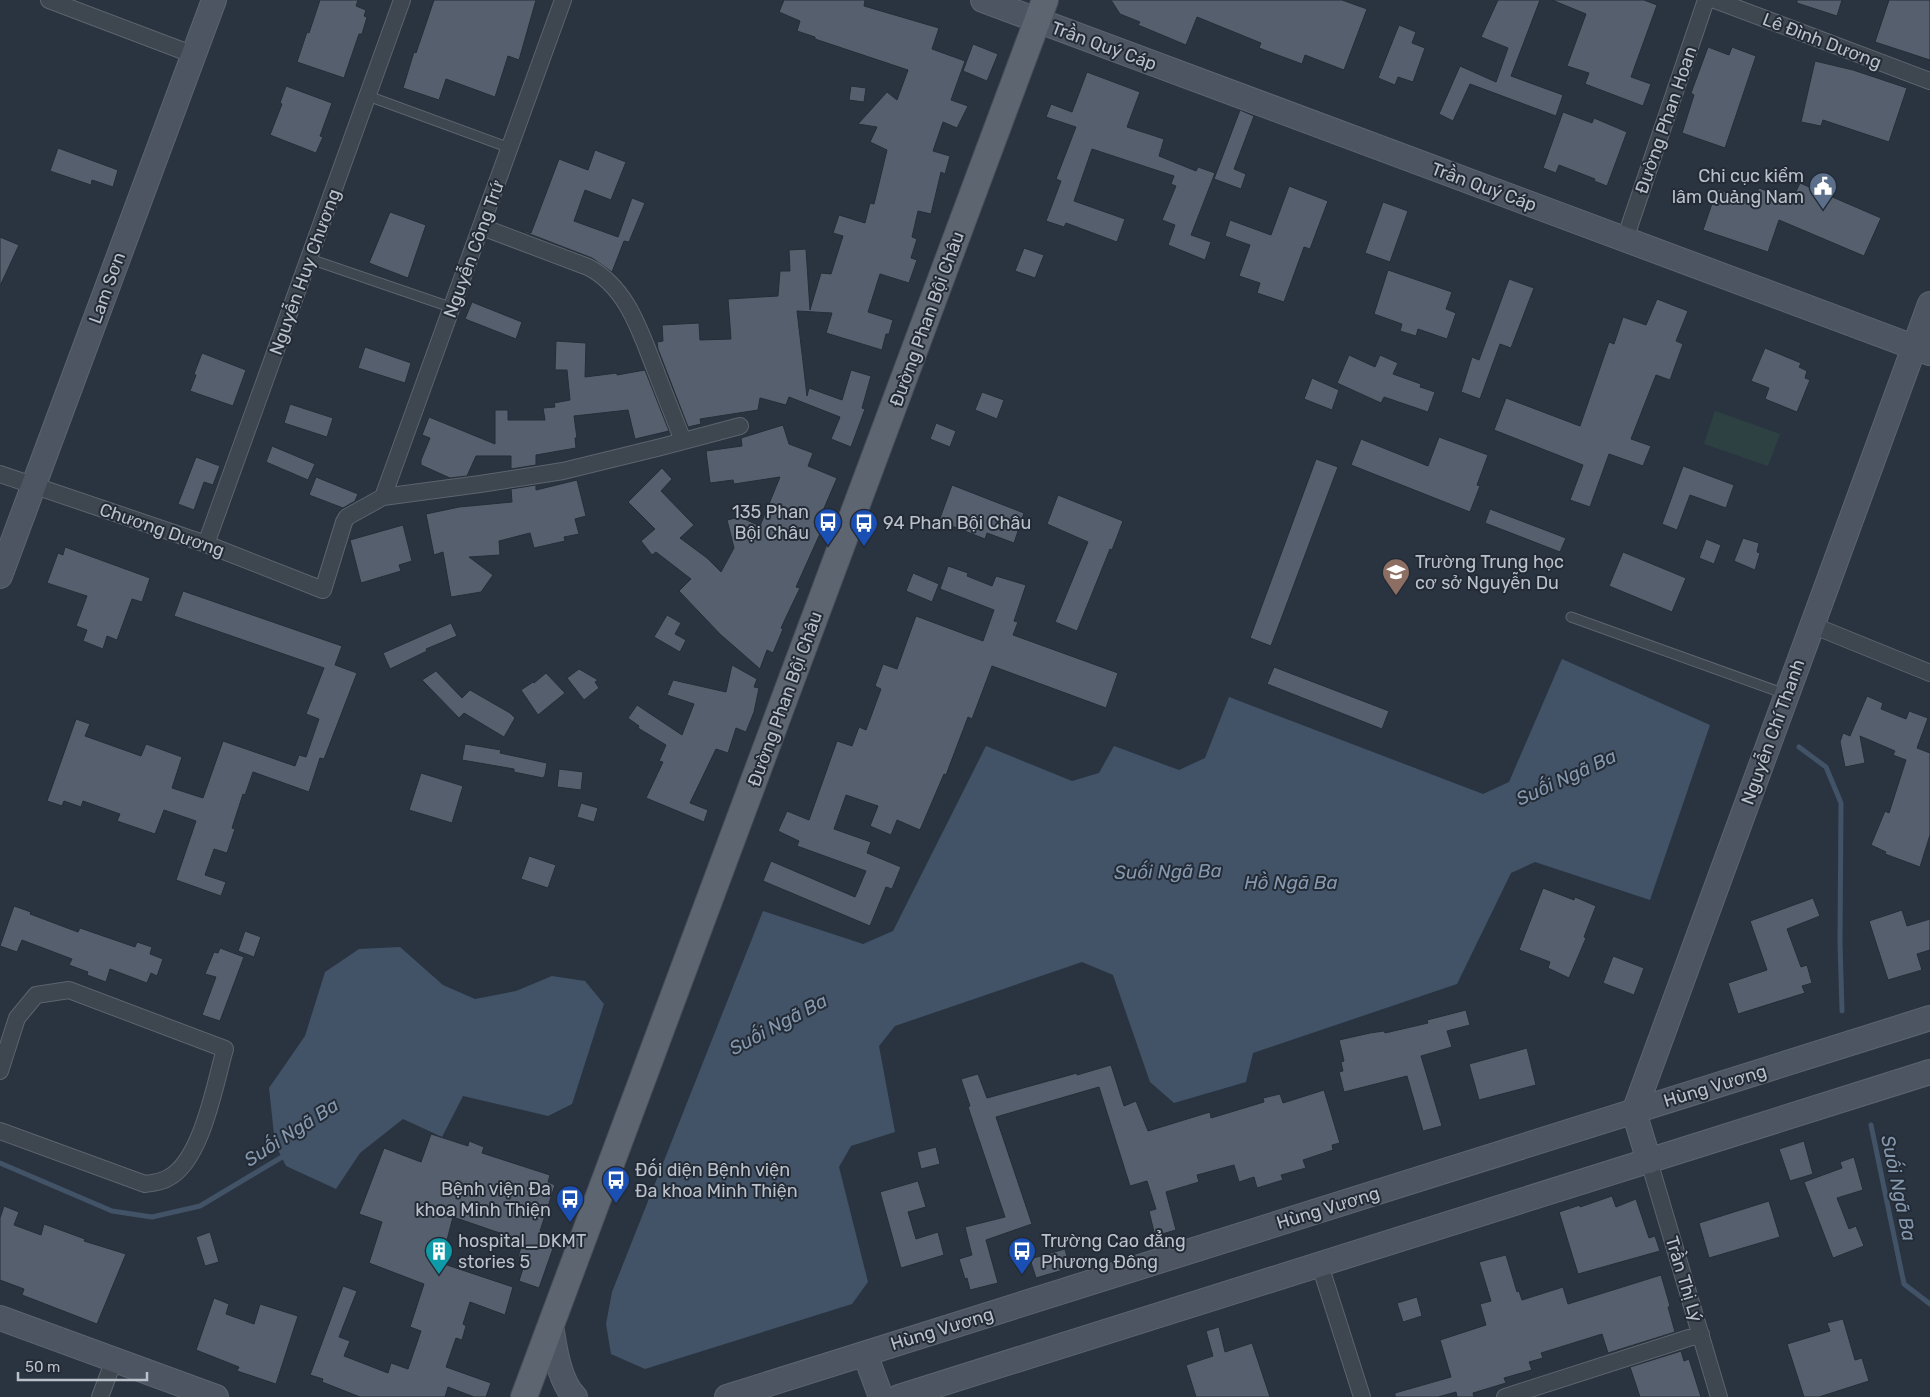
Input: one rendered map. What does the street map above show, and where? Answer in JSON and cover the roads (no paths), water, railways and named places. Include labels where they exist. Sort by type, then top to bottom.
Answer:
[{"type":"main road","name":"Đường Phan Bội Châu","points":[[524,1397],[1042,10]]},
{"type":"street","points":[[49,0],[194,55]]},
{"type":"street","name":"Lam Sơn","points":[[0,576],[214,0]]},
{"type":"street","name":"Nguyễn Huy Chương","points":[[206,544],[402,0]]},
{"type":"street","name":"Nguyễn Công Trứ","points":[[383,497],[563,0]]},
{"type":"street","name":"Trần Quý Cáp","points":[[983,0],[1042,10],[1625,239],[1922,350]]},
{"type":"street","name":"Đường Phan Hoan","points":[[1625,239],[1706,0]]},
{"type":"street","name":"Lê Đình Dương","points":[[1715,0],[1930,82]]},
{"type":"street","points":[[482,227],[588,267],[599,273],[620,295],[634,315],[683,441]]},
{"type":"street","name":"Nguyễn Chí Thanh","points":[[1634,1112],[1812,625],[1922,350],[1930,304]]},
{"type":"street","points":[[383,497],[563,471],[740,426]]},
{"type":"street","name":"Chương Dương","points":[[0,474],[206,544],[323,590],[344,522],[348,517],[383,497]]},
{"type":"street","points":[[1812,625],[1930,673]]},
{"type":"street","points":[[0,1071],[17,1018],[36,996],[69,990],[224,1049],[205,1122],[188,1159],[176,1173],[167,1179],[145,1184],[0,1131]]},
{"type":"street","name":"Hùng Vương","points":[[727,1397],[1930,1018]]},
{"type":"street","points":[[899,1397],[1930,1072]]},
{"type":"street","points":[[1634,1112],[1649,1161]]},
{"type":"street","name":"Trần Thị Lý","points":[[1649,1161],[1719,1397]]},
{"type":"street","points":[[1320,1265],[1362,1397]]},
{"type":"street","points":[[0,1318],[216,1397]]},
{"type":"street","points":[[551,1324],[555,1351],[562,1372],[575,1397]]},
{"type":"street","points":[[1505,1397],[1701,1334]]},
{"type":"street","points":[[865,1354],[881,1397]]},
{"type":"street","points":[[100,1397],[114,1360]]},
{"type":"lane","points":[[368,96],[510,148]]},
{"type":"lane","points":[[310,259],[453,308]]},
{"type":"lane","points":[[1571,617],[1786,695]]},
{"type":"water","name":"Hồ Ngã Ba","points":[[1562,659],[1710,725],[1650,900],[1535,862],[1511,873],[1457,984],[1253,1053],[1246,1082],[1174,1103],[1150,1082],[1113,975],[1082,962],[895,1026],[879,1046],[895,1132],[851,1146],[839,1167],[868,1282],[852,1304],[645,1369],[611,1354],[606,1324],[612,1292],[763,911],[863,944],[893,931],[986,746],[1072,781],[1099,773],[1114,746],[1179,770],[1205,758],[1229,697],[1483,794],[1509,782]]},
{"type":"water","points":[[400,947],[443,985],[475,999],[516,991],[552,976],[585,981],[604,1004],[572,1104],[548,1116],[463,1096],[442,1137],[403,1119],[360,1153],[336,1189],[286,1166],[275,1144],[269,1088],[305,1036],[325,972],[359,949]]},
{"type":"waterway","name":"Suối Ngã Ba","points":[[1799,747],[1826,767],[1841,803],[1840,943],[1842,1011]]},
{"type":"waterway","name":"Suối Ngã Ba","points":[[1871,1125],[1904,1284],[1930,1304]]},
{"type":"waterway","name":"Suối Ngã Ba","points":[[0,1163],[112,1211],[152,1217],[200,1206],[287,1154]]},
{"type":"place","name":"Chi cục kiểm lâm Quảng Nam","points":[[1823,210]]},
{"type":"place","name":"135 Phan Bội Châu","points":[[828,546]]},
{"type":"place","name":"94 Phan Bội Châu","points":[[864,547]]},
{"type":"place","name":"Trường Trung học cơ sở Nguyễn Du","points":[[1396,596]]},
{"type":"place","name":"Đối diện Bệnh viện Đa khoa Minh Thiện","points":[[616,1204]]},
{"type":"place","name":"Bệnh viện Đa khoa Minh Thiện","points":[[570,1223]]},
{"type":"place","name":"hospital_DKMT stories 5","points":[[439,1275]]},
{"type":"place","name":"Trường Cao đẳng Phương Đông","points":[[1022,1275]]}]
